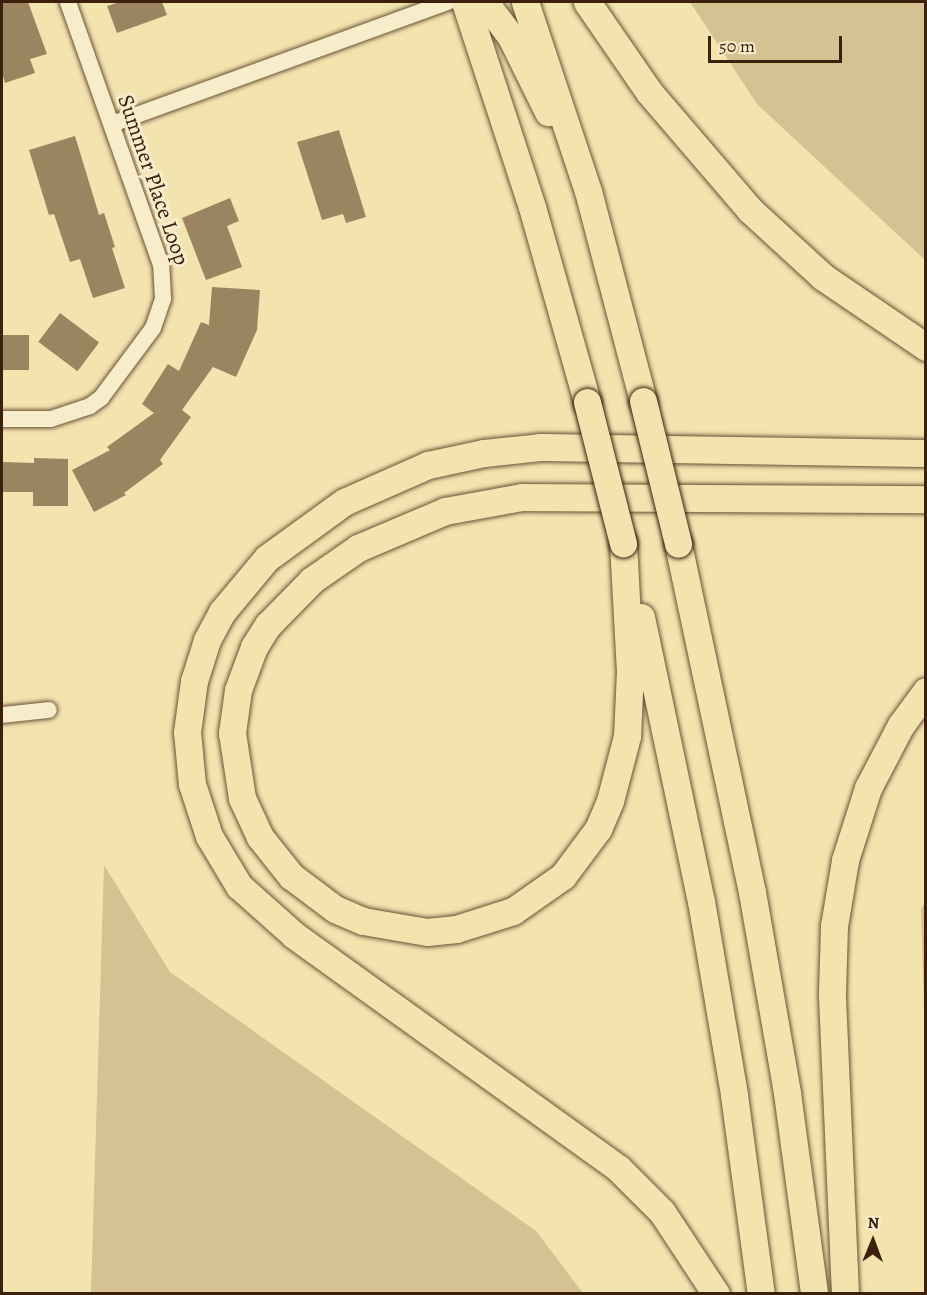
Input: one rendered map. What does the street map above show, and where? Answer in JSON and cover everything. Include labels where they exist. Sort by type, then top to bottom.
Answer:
[{"type":"highway","points":[[465,2],[532,207],[587,402],[623,543],[701,901],[734,1095],[761,1293]]},
{"type":"highway","points":[[474,2],[490,9],[511,38],[588,191]]},
{"type":"highway","points":[[525,2],[588,191],[678,544],[754,904],[787,1093],[814,1293]]},
{"type":"highway","points":[[587,2],[650,92],[750,210],[823,277],[926,347]]},
{"type":"highway","points":[[716,1293],[662,1212],[618,1168],[294,935],[239,886],[208,836],[192,784],[187,732],[194,681],[207,640],[222,612],[267,558],[344,502],[428,465],[484,453],[540,447],[926,453]]},
{"type":"highway","points":[[623,543],[630,671],[627,736],[610,801],[598,829],[563,876],[513,910],[466,927],[427,932],[363,921],[335,909],[291,876],[260,837],[242,798],[233,753],[238,690],[254,647],[281,610],[312,580],[358,548],[425,517],[503,499],[926,499]]},
{"type":"highway","points":[[844,1293],[832,993],[834,926],[845,860],[868,788],[901,725],[926,691]]},
{"type":"street","name":"Summer Place Loop","points":[[2,419],[51,419],[90,406],[100,398],[160,315],[164,282],[161,265],[68,2]]},
{"type":"street","points":[[112,124],[448,2]]},
{"type":"street","points":[[2,715],[49,710]]},
{"type":"shaded area","points":[[690,2],[925,2],[925,260],[757,104]]},
{"type":"shaded area","points":[[104,865],[170,972],[536,1231],[583,1293],[91,1293]]},
{"type":"shaded area","points":[[925,903],[925,1042],[921,909]]},
{"type":"building","points":[[2,2],[28,2],[47,54],[30,59],[35,73],[5,83],[2,72]]},
{"type":"building","points":[[120,2],[162,2],[167,15],[117,33],[107,6]]},
{"type":"building","points":[[339,130],[366,217],[346,223],[343,214],[322,220],[297,142]]},
{"type":"building","points":[[75,136],[99,215],[104,213],[125,288],[93,298],[80,259],[70,262],[54,214],[49,215],[29,150]]},
{"type":"building","points":[[230,198],[239,221],[227,226],[242,267],[206,280],[182,218]]},
{"type":"building","points":[[212,287],[260,290],[257,330],[236,377],[213,367],[182,410],[191,417],[160,460],[163,464],[124,493],[126,495],[94,512],[72,470],[110,450],[107,447],[154,413],[142,404],[168,364],[179,371],[201,322],[209,325]]},
{"type":"building","points":[[60,313],[99,342],[77,371],[38,342]]},
{"type":"building","points":[[2,335],[29,335],[29,370],[2,370]]},
{"type":"building","points":[[34,458],[68,459],[68,506],[33,506],[33,492],[2,492],[2,462],[34,463]]}]
